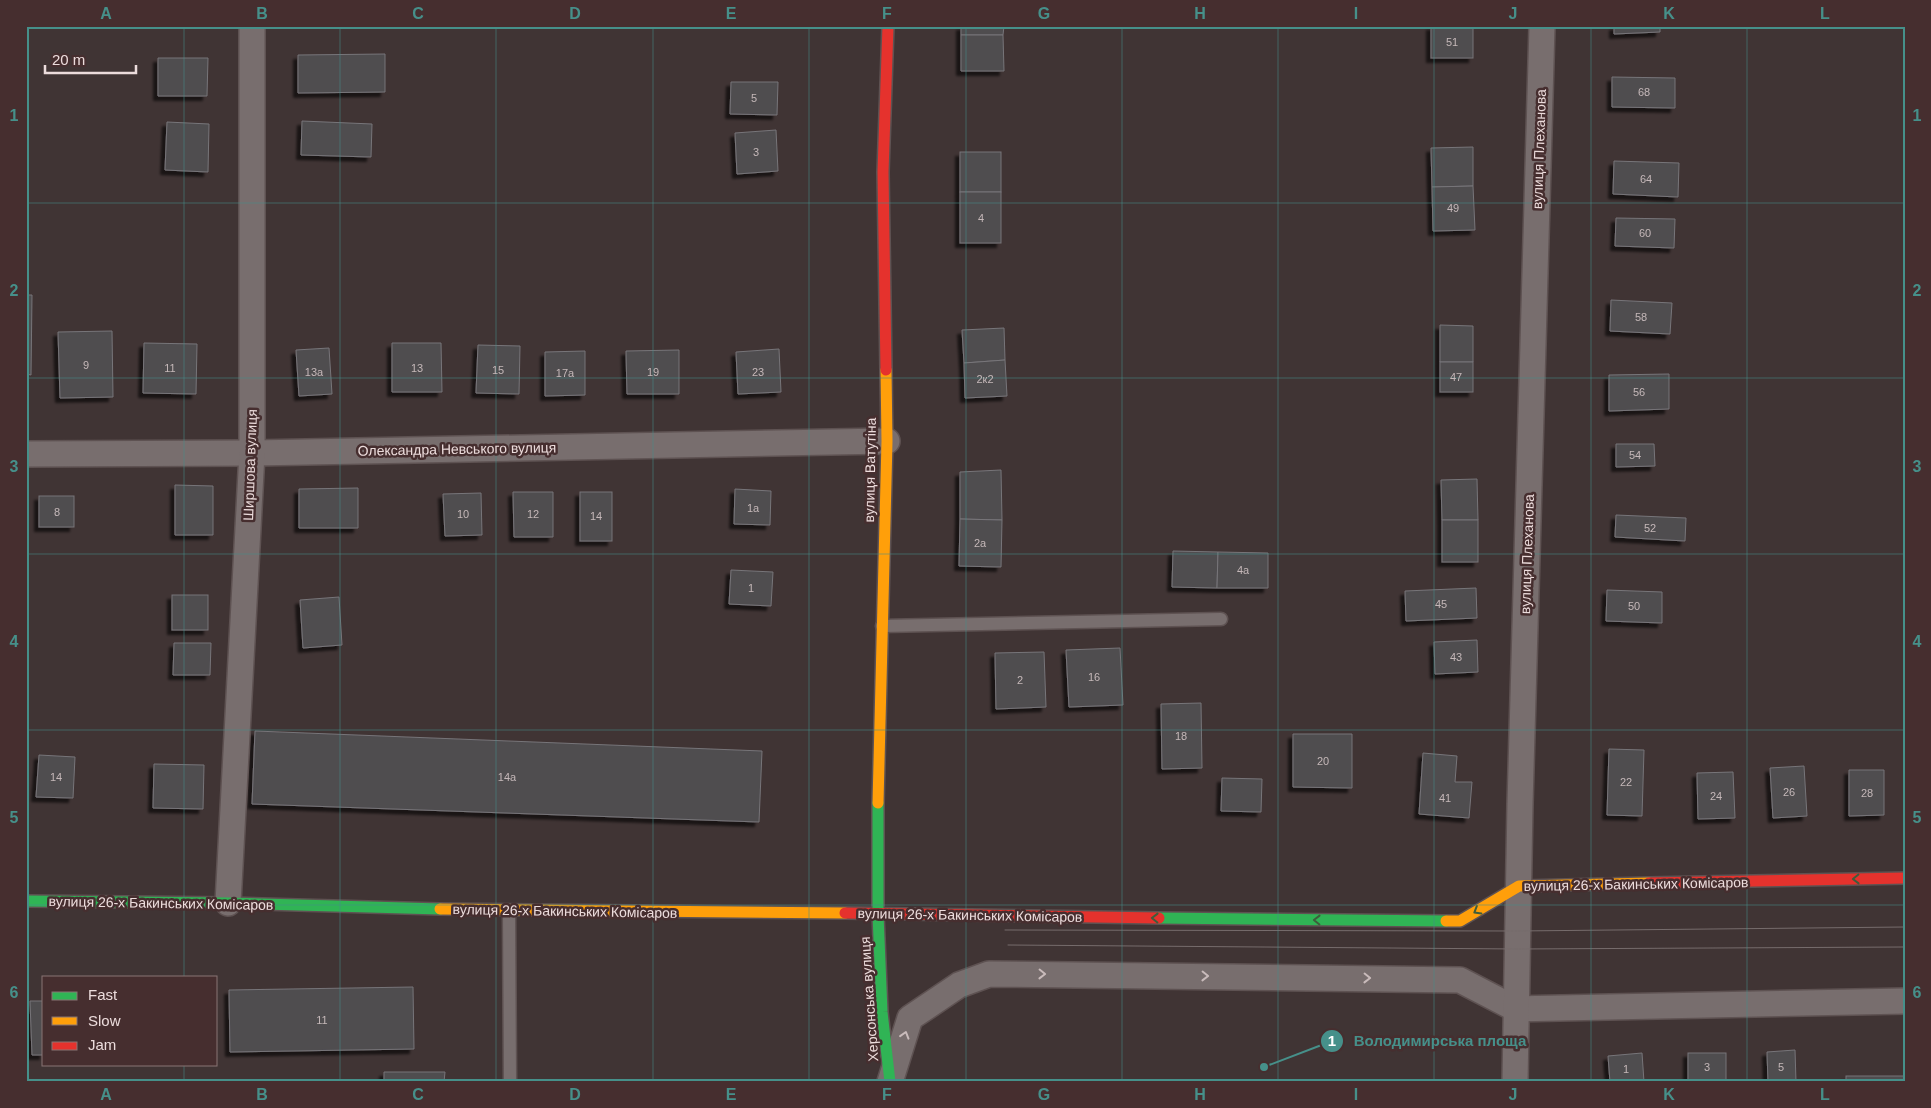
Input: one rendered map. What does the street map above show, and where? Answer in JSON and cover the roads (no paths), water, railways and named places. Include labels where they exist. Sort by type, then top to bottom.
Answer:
[{"type":"street","name":"Ширшова вулиця","points":[[228,902],[252,453],[252,26]]},
{"type":"street","name":"вулиця Ватутіна","points":[[878,914],[878,762],[887,441],[883,172],[888,26]]},
{"type":"street","name":"вулиця Плеханова","points":[[1515,1082],[1542,26]]},
{"type":"street","name":"Олександра Невського вулиця","points":[[26,454],[252,453],[887,441]]},
{"type":"street","name":"вулиця 26-х Бакинських Комісаров","points":[[26,901],[228,902],[509,911],[1460,921],[1519,886],[1905,878]]},
{"type":"street","name":"Херсонська вулиця","points":[[878,914],[882,1012],[890,1082]]},
{"type":"street","points":[[890,1082],[910,1018],[959,985],[989,974],[1460,980],[1516,1009],[1905,1001]]},
{"type":"lane","points":[[882,626],[1221,619]]},
{"type":"lane","points":[[509,911],[510,1082]]},
{"type":"tram line","points":[[1005,930],[1518,931],[1905,927]]},
{"type":"tram line","points":[[1008,945],[1518,949],[1905,947]]},
{"type":"place","name":"Володимирська площа","points":[[1264,1067]]}]
